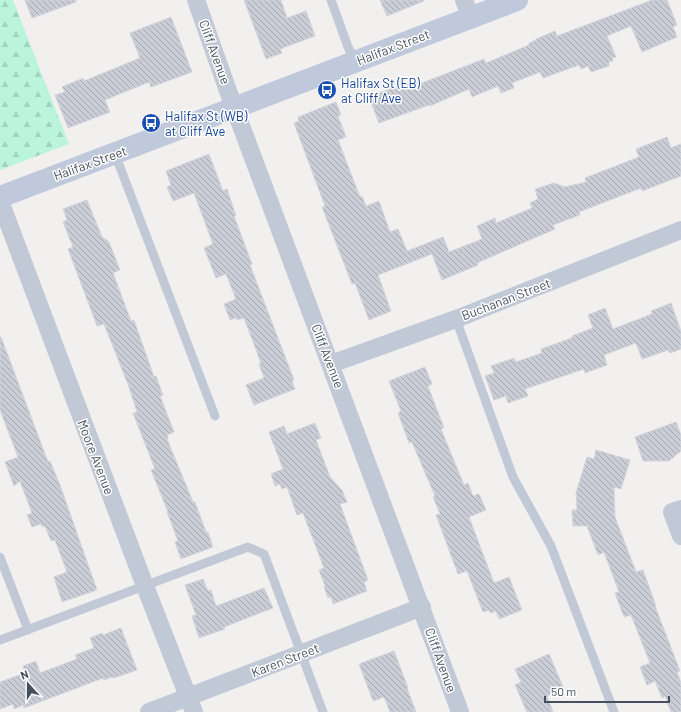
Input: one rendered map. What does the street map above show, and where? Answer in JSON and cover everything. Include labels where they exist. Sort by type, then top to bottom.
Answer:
[{"type":"street","name":"Cliff Avenue","points":[[196,0],[460,712]]},
{"type":"street","name":"Halifax Street","points":[[0,197],[355,62],[467,9],[517,0]]},
{"type":"street","name":"Moore Avenue","points":[[0,201],[191,704]]},
{"type":"street","name":"Buchanan Street","points":[[331,364],[456,318],[681,230]]},
{"type":"street","points":[[681,509],[672,512],[681,536]]},
{"type":"street","name":"Karen Street","points":[[149,712],[191,704],[302,653],[422,608]]},
{"type":"lane","points":[[331,0],[355,62]]},
{"type":"lane","points":[[115,154],[215,416]]},
{"type":"lane","points":[[456,318],[513,477],[551,546],[614,712]]},
{"type":"lane","points":[[0,640],[248,547],[264,554],[323,712]]},
{"type":"lane","points":[[0,556],[28,630]]},
{"type":"green space","points":[[0,0],[13,0],[69,144],[0,170]]},
{"type":"building","points":[[25,0],[76,0],[76,2],[32,18]]},
{"type":"building","points":[[244,0],[281,0],[287,18],[306,11],[315,36],[280,49],[282,53],[266,59]]},
{"type":"building","points":[[380,0],[424,0],[424,1],[387,16]]},
{"type":"building","points":[[652,0],[667,0],[677,25],[673,27],[677,37],[642,52],[631,26],[607,36],[616,57],[612,58],[613,61],[609,62],[609,66],[591,72],[588,66],[581,69],[579,65],[543,78],[540,72],[512,83],[514,88],[501,93],[498,86],[472,97],[469,89],[430,106],[429,105],[379,123],[369,97],[401,85],[401,87],[420,80],[422,83],[484,59],[486,63],[529,45],[529,43],[536,39],[555,31],[557,36]]},
{"type":"building","points":[[171,17],[192,72],[151,87],[149,82],[105,100],[110,112],[68,128],[55,95],[65,92],[62,87],[83,78],[84,81],[140,58],[130,33]]},
{"type":"building","points":[[336,102],[341,115],[338,116],[346,137],[338,140],[360,197],[362,196],[366,206],[379,201],[390,232],[398,229],[407,251],[443,237],[449,252],[482,239],[477,226],[495,218],[496,223],[532,208],[530,203],[538,199],[535,189],[554,183],[565,187],[586,182],[585,178],[639,157],[636,149],[667,137],[671,148],[681,144],[681,176],[642,191],[641,188],[579,212],[580,215],[553,225],[555,229],[442,280],[432,254],[378,275],[391,311],[369,320],[355,283],[352,284],[322,207],[325,206],[294,123],[299,121],[298,117]]},
{"type":"building","points":[[209,154],[223,191],[227,189],[236,216],[234,216],[252,264],[250,265],[294,380],[292,381],[295,389],[254,405],[246,385],[264,378],[259,364],[261,363],[244,318],[230,320],[224,304],[236,299],[226,274],[216,278],[204,248],[213,244],[194,193],[173,201],[167,187],[171,185],[166,171]]},
{"type":"building","points":[[87,200],[102,237],[109,242],[120,270],[113,273],[131,321],[134,320],[154,377],[156,376],[163,395],[160,396],[174,432],[167,435],[167,439],[193,502],[195,502],[206,532],[208,532],[213,547],[181,559],[175,542],[178,541],[151,470],[155,469],[133,413],[137,412],[129,387],[104,324],[97,326],[68,249],[73,247],[63,222],[67,220],[63,209]]},
{"type":"building","points":[[671,303],[681,331],[681,349],[670,353],[668,350],[642,359],[636,343],[604,355],[607,365],[585,373],[584,369],[525,389],[528,396],[508,403],[506,396],[494,400],[485,376],[494,373],[491,366],[514,358],[516,362],[542,353],[541,349],[572,338],[572,336],[593,328],[588,315],[605,308],[613,329],[652,314],[651,311]]},
{"type":"building","points":[[0,337],[48,462],[50,461],[60,485],[97,590],[62,602],[54,577],[67,572],[55,540],[51,541],[45,526],[42,527],[41,524],[32,527],[27,515],[32,513],[20,481],[14,486],[5,462],[18,457],[0,410]]},
{"type":"building","points":[[425,367],[432,384],[428,386],[444,428],[441,429],[464,485],[468,483],[473,496],[479,494],[486,510],[469,517],[494,583],[509,577],[522,610],[499,619],[496,611],[490,613],[489,610],[483,612],[467,571],[458,574],[436,515],[440,514],[433,497],[435,496],[412,442],[409,443],[398,413],[401,411],[389,381]]},
{"type":"building","points":[[676,422],[681,435],[681,451],[669,461],[643,461],[635,437]]},
{"type":"building","points":[[315,423],[321,438],[316,440],[330,477],[342,490],[347,502],[340,504],[368,580],[364,582],[367,591],[333,604],[331,597],[328,598],[324,587],[325,586],[319,570],[324,568],[303,513],[297,515],[287,487],[282,489],[280,484],[275,486],[271,474],[283,469],[269,432],[284,426],[287,434]]},
{"type":"building","points":[[596,450],[630,460],[621,489],[614,487],[615,517],[636,572],[643,570],[680,671],[677,672],[681,683],[681,712],[671,712],[665,696],[662,698],[655,681],[647,685],[640,667],[650,663],[631,615],[624,617],[615,593],[619,592],[604,552],[598,555],[587,526],[573,526],[572,510],[577,510],[576,493],[587,457],[594,459]]},
{"type":"building","points":[[203,579],[208,591],[211,590],[216,606],[264,588],[273,608],[224,627],[225,629],[199,638],[192,616],[196,615],[185,585]]},
{"type":"building","points":[[121,628],[137,670],[114,678],[112,677],[104,680],[103,678],[24,708],[23,705],[14,709],[13,704],[0,709],[0,682],[25,673],[23,666],[36,661],[40,673],[77,659],[75,655],[94,648],[90,638]]},
{"type":"building","points":[[394,651],[416,712],[390,712],[384,697],[373,701],[359,664]]},
{"type":"building","points":[[549,654],[564,689],[547,696],[553,712],[527,712],[515,685],[521,682],[515,669]]},
{"type":"place","name":"Halifax St (EB) at Cliff Ave","points":[[327,90]]},
{"type":"place","name":"Halifax St (WB) at Cliff Ave","points":[[151,123]]}]
